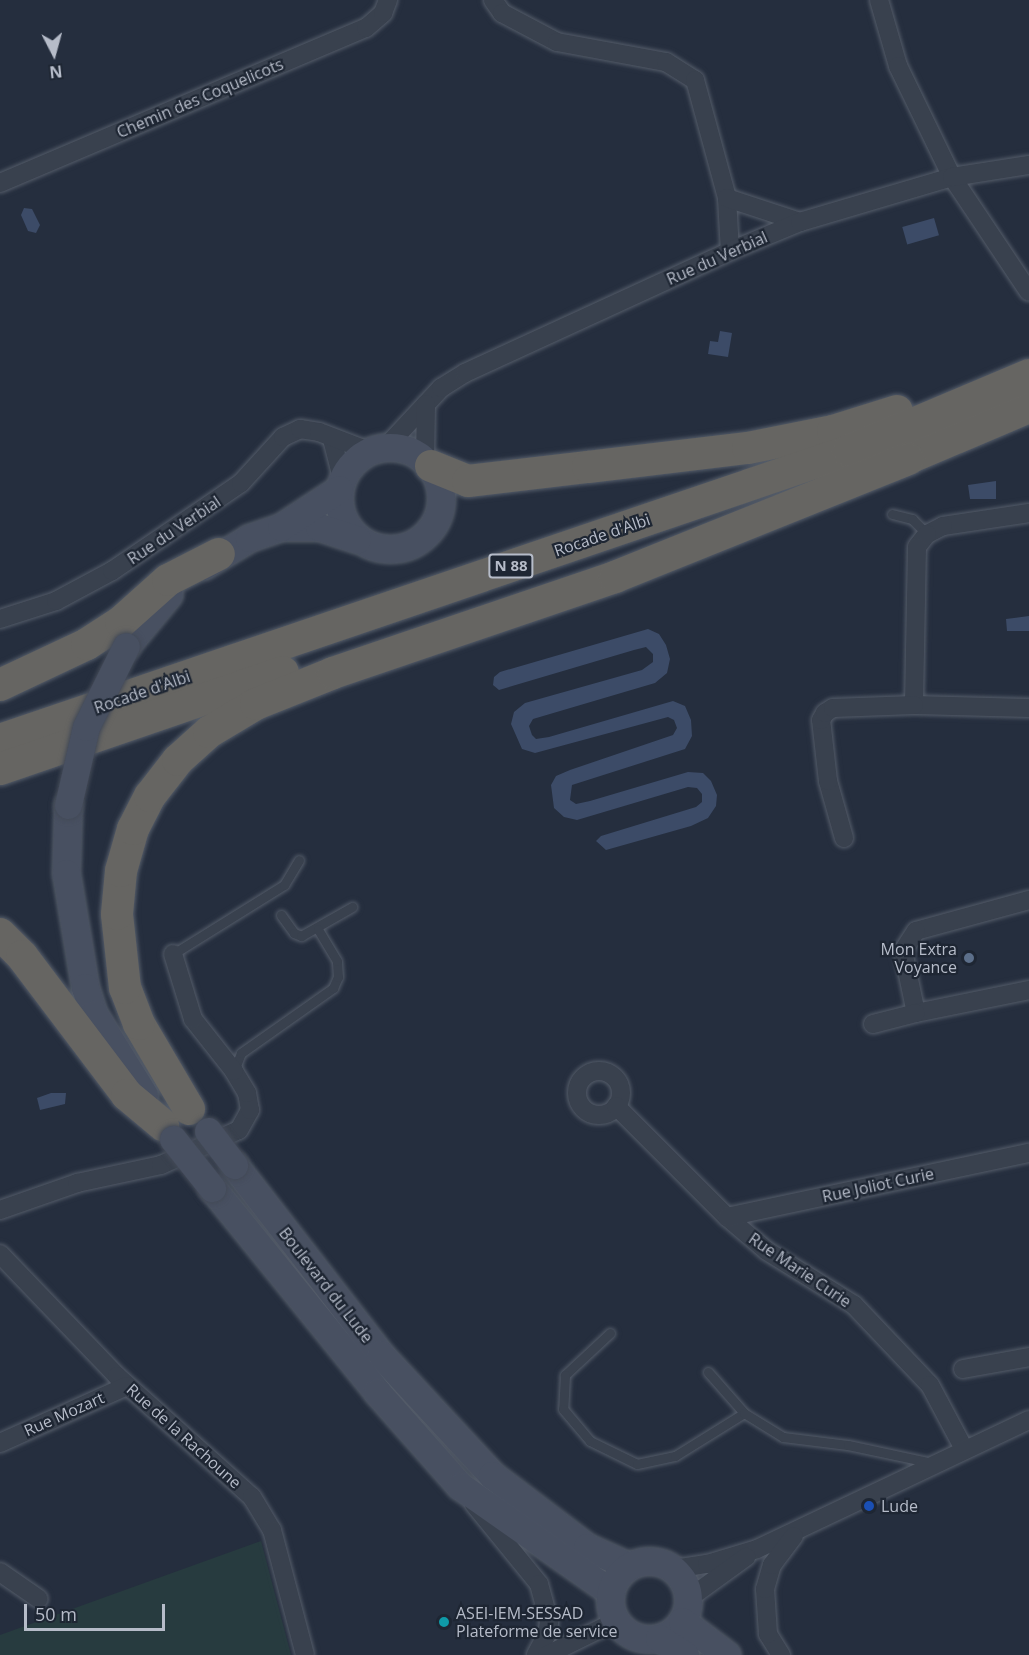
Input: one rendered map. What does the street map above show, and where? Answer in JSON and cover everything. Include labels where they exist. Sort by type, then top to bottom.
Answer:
[{"type":"highway","points":[[428,464],[468,481],[748,448],[833,431],[975,383],[1025,388]]},
{"type":"highway","name":"Rocade d'Albi","points":[[0,769],[908,459],[1025,388]]},
{"type":"highway","name":"Rocade d'Albi","points":[[0,740],[849,451],[1025,388]]},
{"type":"highway","points":[[183,1126],[125,988],[117,914],[121,871],[133,829],[150,796],[178,760],[209,732],[256,704],[333,673],[615,577],[908,459]]},
{"type":"highway","points":[[0,685],[87,644],[121,622],[168,580],[219,554]]},
{"type":"highway","points":[[0,934],[22,956],[127,1095],[183,1126]]},
{"type":"main road","points":[[281,526],[319,527],[388,550],[405,548],[432,529],[442,497],[428,464],[414,453],[378,449],[349,467],[341,483],[341,516],[357,538]]},
{"type":"main road","name":"Boulevard du Lude","points":[[341,483],[281,526],[219,554],[162,600],[126,646],[86,727],[68,805],[66,873],[78,950],[108,1007],[144,1059],[183,1126],[212,1188],[377,1392],[460,1486],[611,1592]]},
{"type":"main road","name":"Boulevard du Lude","points":[[183,1126],[234,1165],[380,1354],[492,1475],[587,1546],[629,1566]]},
{"type":"main road","points":[[685,1655],[659,1638],[634,1636],[616,1621],[611,1592],[629,1566],[652,1561],[674,1569],[681,1578],[685,1610],[727,1655]]},
{"type":"main road","points":[[659,1638],[685,1610]]},
{"type":"street","name":"Chemin des Coquelicots","points":[[0,183],[366,28],[383,13],[388,0]]},
{"type":"street","points":[[493,0],[502,13],[557,42],[666,62],[695,80],[727,198],[730,251]]},
{"type":"street","points":[[879,0],[898,66],[952,177],[1029,292]]},
{"type":"street","name":"Rue du Verbial","points":[[0,619],[56,601],[112,572],[241,483],[283,437],[300,429],[319,432],[332,439],[378,449],[426,404],[465,373],[730,251],[800,222],[952,177],[1029,165]]},
{"type":"street","points":[[727,198],[800,222]]},
{"type":"street","points":[[426,404],[428,464]]},
{"type":"street","points":[[332,439],[341,483]]},
{"type":"street","points":[[914,705],[914,570],[917,547],[927,534],[942,526],[1029,513]]},
{"type":"street","points":[[844,838],[828,781],[821,720],[825,712],[833,708],[914,705],[1029,708]]},
{"type":"street","points":[[916,1013],[903,951],[916,931],[1029,900]]},
{"type":"street","points":[[0,1210],[77,1183],[161,1165],[239,1130],[250,1110],[247,1093],[234,1071],[193,1019],[173,954]]},
{"type":"street","points":[[873,1024],[1029,990]]},
{"type":"street","name":"Rue Marie Curie","points":[[616,1106],[727,1217],[767,1251],[854,1305],[930,1384],[964,1449]]},
{"type":"street","name":"Rue Joliot Curie","points":[[727,1217],[1029,1153]]},
{"type":"street","name":"Rue de la Rachoune","points":[[0,1254],[127,1386],[252,1497],[272,1530],[305,1655]]},
{"type":"street","points":[[963,1369],[1029,1357]]},
{"type":"street","name":"Rue Mozart","points":[[0,1443],[127,1386]]},
{"type":"street","points":[[674,1569],[707,1564],[757,1549],[1029,1420]]},
{"type":"street","name":"Boulevard du Lude","points":[[460,1486],[539,1584],[549,1622],[548,1634],[536,1655]]},
{"type":"street","points":[[781,1655],[768,1634],[765,1589],[772,1565],[802,1528]]},
{"type":"street","points":[[685,1610],[757,1549]]},
{"type":"street","points":[[0,1572],[39,1599]]},
{"type":"street","points":[[547,1655],[616,1621]]},
{"type":"lane","points":[[892,514],[912,519],[927,534]]},
{"type":"lane","points":[[173,954],[284,885],[293,875],[298,860]]},
{"type":"lane","points":[[281,915],[294,933],[302,936],[318,929],[352,907]]},
{"type":"lane","points":[[234,1071],[241,1053],[333,988],[338,977],[337,961],[318,929]]},
{"type":"lane","points":[[610,1333],[565,1375],[563,1409],[590,1441],[637,1464],[675,1456],[744,1413]]},
{"type":"lane","points":[[708,1372],[744,1413],[783,1437],[849,1445],[935,1463]]},
{"type":"green space","points":[[261,1541],[291,1655],[0,1655],[0,1635]]},
{"type":"water","points":[[24,208],[32,209],[40,225],[36,233],[28,231],[21,215]]},
{"type":"water","points":[[934,218],[939,235],[907,244],[902,227]]},
{"type":"water","points":[[720,331],[732,333],[728,357],[708,354],[710,341],[718,342]]},
{"type":"water","points":[[996,481],[996,499],[970,499],[968,485]]},
{"type":"water","points":[[1029,616],[1029,631],[1007,631],[1006,619]]},
{"type":"water","points":[[648,629],[659,634],[666,645],[670,659],[667,673],[655,683],[533,719],[529,726],[532,735],[536,739],[549,737],[673,701],[685,706],[691,720],[692,736],[685,749],[572,785],[570,800],[576,804],[590,801],[688,772],[703,773],[711,781],[717,795],[716,806],[708,818],[691,826],[606,850],[596,841],[601,836],[696,807],[702,802],[702,794],[697,788],[688,787],[577,820],[564,817],[554,808],[551,785],[556,776],[570,770],[673,735],[677,728],[674,720],[668,717],[535,753],[522,749],[511,724],[514,712],[525,703],[642,670],[653,662],[653,654],[646,647],[499,690],[493,685],[494,677],[500,672]]},
{"type":"water","points":[[51,1093],[66,1093],[65,1104],[40,1110],[37,1098]]},
{"type":"place","name":"Mon Extra Voyance","points":[[969,958]]},
{"type":"place","name":"Lude","points":[[869,1506]]},
{"type":"place","name":"ASEI-IEM-SESSAD Plateforme de service","points":[[444,1622]]}]
